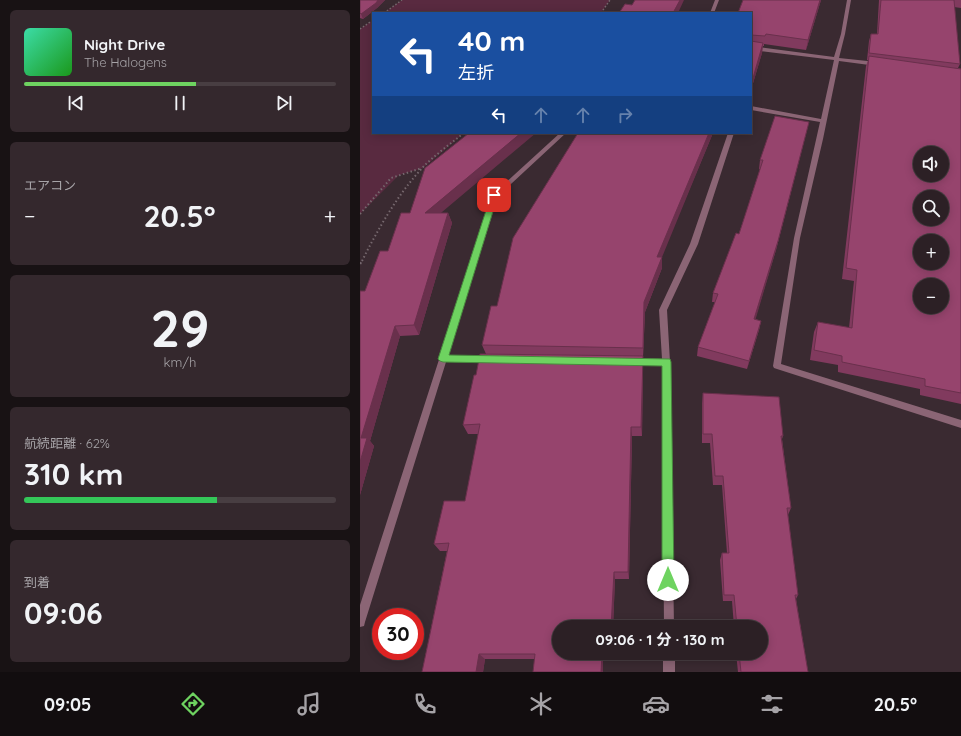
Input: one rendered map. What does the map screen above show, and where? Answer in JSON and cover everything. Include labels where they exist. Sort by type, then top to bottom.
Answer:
[{"type":"street","points":[[712,12],[717,0]]},
{"type":"street","points":[[849,0],[845,26],[822,121],[797,238],[777,366],[961,424]]},
{"type":"street","points":[[752,48],[883,65]]},
{"type":"street","points":[[752,108],[822,121]]},
{"type":"street","points":[[360,622],[494,195],[562,134]]},
{"type":"street","points":[[668,620],[666,362],[663,310],[694,244],[731,134]]},
{"type":"street","points":[[443,359],[499,359]]},
{"type":"street","points":[[626,361],[666,362]]},
{"type":"street","points":[[669,660],[669,672]]},
{"type":"path","points":[[385,12],[402,0]]},
{"type":"path","points":[[602,12],[610,0]]},
{"type":"path","points":[[360,29],[372,21]]},
{"type":"path","points":[[360,264],[377,231],[399,197],[423,168],[463,134]]},
{"type":"path","points":[[360,214],[391,178],[423,168]]},
{"type":"shaded area","points":[[402,0],[610,0],[602,12],[385,12]]},
{"type":"shaded area","points":[[372,21],[372,134],[463,134],[423,168],[399,175],[360,214],[360,29]]},
{"type":"building","points":[[360,0],[378,0],[361,14]]},
{"type":"building","points":[[635,0],[680,0],[674,12],[620,12],[625,4],[632,5]]},
{"type":"building","points":[[743,0],[820,0],[808,40],[766,34],[765,36],[752,35],[752,12],[738,12]]},
{"type":"building","points":[[881,0],[954,0],[960,64],[869,53],[871,34],[878,34]]},
{"type":"building","points":[[752,41],[763,43],[752,82]]},
{"type":"building","points":[[869,56],[961,69],[961,393],[925,386],[925,379],[842,362],[842,356],[814,350],[818,322],[852,328],[857,270],[846,268]]},
{"type":"building","points":[[775,116],[809,122],[778,241],[754,319],[761,321],[749,361],[698,347],[718,294],[713,293],[736,233],[739,234],[763,160],[760,160]]},
{"type":"building","points":[[468,134],[520,134],[425,213],[448,213],[414,325],[395,326],[361,438],[367,438],[360,462],[360,291],[365,291],[380,251],[388,251],[401,213],[410,213],[425,168]]},
{"type":"building","points":[[577,134],[709,134],[657,257],[662,257],[644,302],[643,348],[482,345],[491,306],[497,306],[513,238]]},
{"type":"building","points":[[480,354],[643,356],[641,427],[631,427],[628,572],[614,572],[611,620],[552,620],[552,660],[602,660],[601,672],[533,672],[535,654],[479,654],[476,672],[422,672],[449,543],[434,544],[444,501],[465,501],[480,424],[463,425],[474,375],[476,375]]},
{"type":"building","points":[[703,393],[779,397],[783,436],[781,436],[791,508],[787,508],[798,595],[795,595],[808,672],[741,672],[740,660],[768,660],[768,620],[736,620],[734,595],[724,595],[722,553],[729,553],[723,476],[715,476],[712,434],[703,434]]},
{"type":"route","points":[[494,195],[443,359],[666,362],[668,580]]}]
